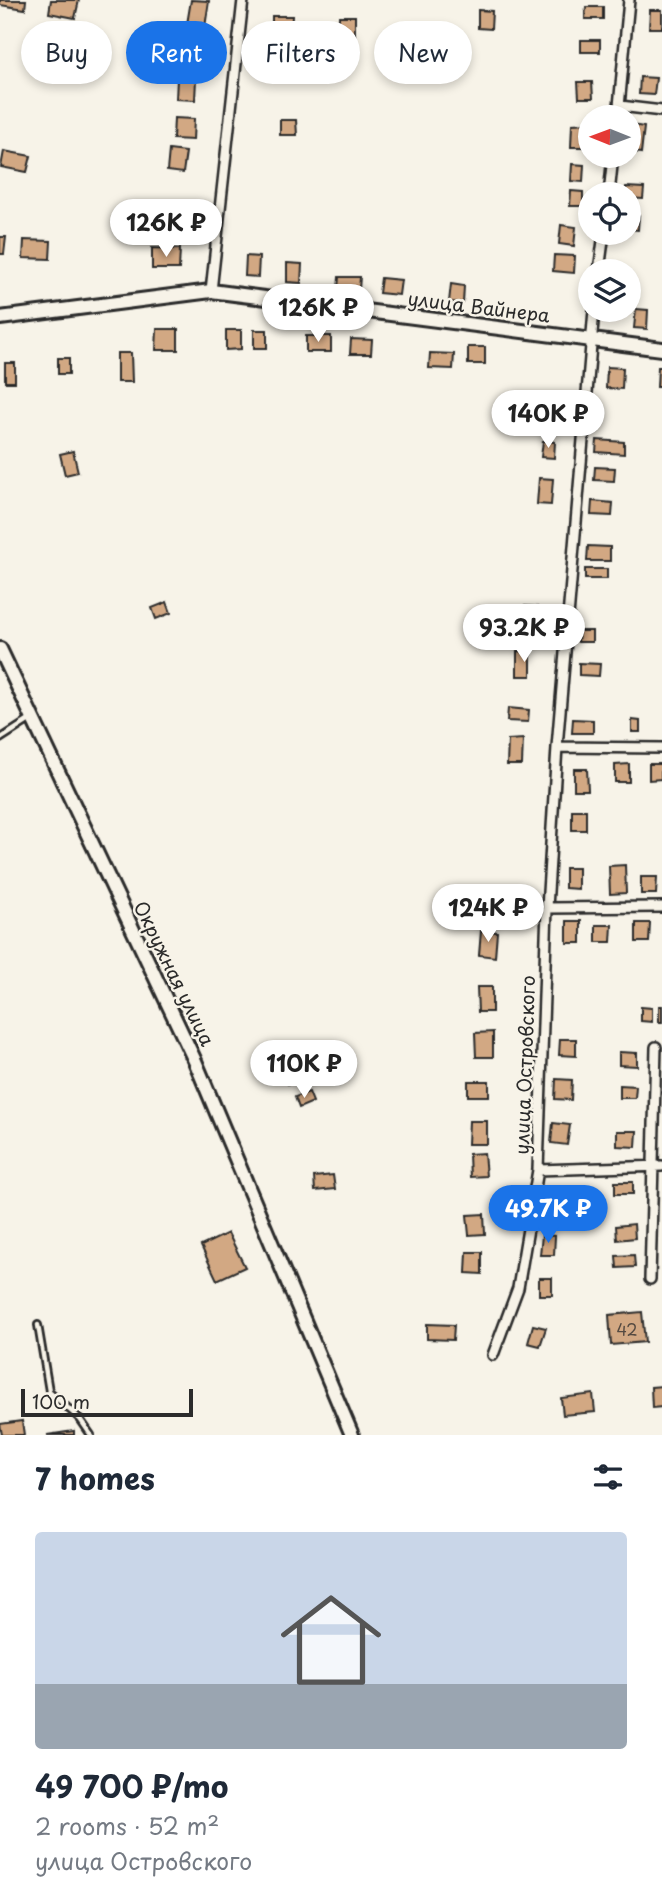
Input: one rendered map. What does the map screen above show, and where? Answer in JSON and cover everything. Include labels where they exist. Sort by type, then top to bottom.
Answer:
[{"type":"street","points":[[211,291],[243,0]]},
{"type":"street","points":[[620,105],[629,0]]},
{"type":"street","points":[[641,108],[662,111]]},
{"type":"street","name":"улица Вайнера","points":[[0,318],[211,291],[662,349]]},
{"type":"street","name":"улица Островского","points":[[493,1355],[518,1288],[538,1170],[547,908],[557,747],[592,322]]},
{"type":"street","name":"Окружная улица","points":[[0,649],[195,1061],[352,1435]]},
{"type":"street","points":[[557,747],[662,748]]},
{"type":"street","points":[[547,908],[662,907]]},
{"type":"street","points":[[650,1279],[657,1166],[656,1047]]},
{"type":"street","points":[[538,1170],[657,1166]]},
{"type":"lane","points":[[0,739],[32,719]]},
{"type":"lane","points":[[38,1325],[49,1391],[80,1419],[91,1435]]},
{"type":"building","points":[[0,0],[26,0],[25,9],[0,5]]},
{"type":"building","points":[[51,0],[79,0],[75,18],[49,13]]},
{"type":"building","points":[[191,0],[209,1],[206,21],[188,21]]},
{"type":"building","points":[[586,7],[603,7],[603,19],[585,19]]},
{"type":"building","points":[[478,10],[492,11],[491,29],[478,28]]},
{"type":"building","points":[[650,10],[662,10],[662,28],[649,28]]},
{"type":"building","points":[[272,16],[292,16],[292,21],[272,21]]},
{"type":"building","points":[[339,16],[355,16],[355,21],[339,21]]},
{"type":"building","points":[[581,40],[600,40],[600,52],[581,52]]},
{"type":"building","points":[[640,77],[656,78],[654,95],[639,94]]},
{"type":"building","points":[[578,82],[592,82],[593,98],[579,98]]},
{"type":"building","points":[[177,84],[196,84],[195,100],[176,99]]},
{"type":"building","points":[[174,118],[194,119],[193,140],[173,139]]},
{"type":"building","points":[[280,120],[296,120],[297,135],[280,135]]},
{"type":"building","points":[[572,124],[578,124],[578,147],[571,147]]},
{"type":"building","points":[[641,126],[644,127],[641,153]]},
{"type":"building","points":[[169,150],[186,152],[183,173],[167,171]]},
{"type":"building","points":[[4,151],[31,156],[27,172],[1,167]]},
{"type":"building","points":[[572,164],[584,168],[583,182],[571,181]]},
{"type":"building","points":[[571,191],[578,192],[578,206],[570,206]]},
{"type":"building","points":[[180,205],[181,224],[154,224],[154,206]]},
{"type":"building","points":[[561,225],[576,227],[574,246],[559,244]]},
{"type":"building","points":[[0,237],[6,237],[4,254],[0,254]]},
{"type":"building","points":[[24,240],[51,241],[50,259],[23,258]]},
{"type":"building","points":[[152,248],[180,249],[179,269],[152,269]]},
{"type":"building","points":[[554,255],[575,256],[574,273],[553,271]]},
{"type":"building","points":[[246,256],[259,257],[258,277],[245,276]]},
{"type":"building","points":[[287,263],[302,264],[301,283],[287,282]]},
{"type":"building","points":[[339,277],[360,277],[359,289],[338,289]]},
{"type":"building","points":[[381,278],[401,280],[399,295],[379,293]]},
{"type":"building","points":[[451,284],[464,286],[463,303],[449,302]]},
{"type":"building","points":[[641,309],[648,310],[647,329],[634,328],[635,322],[641,322]]},
{"type":"building","points":[[157,329],[178,329],[178,350],[156,350]]},
{"type":"building","points":[[226,330],[241,330],[241,349],[226,350]]},
{"type":"building","points":[[254,330],[267,330],[267,348],[254,348]]},
{"type":"building","points":[[306,336],[331,336],[331,352],[306,352]]},
{"type":"building","points":[[351,339],[372,340],[371,354],[350,354]]},
{"type":"building","points":[[468,347],[485,347],[485,364],[468,364]]},
{"type":"building","points":[[117,353],[131,353],[132,382],[117,382]]},
{"type":"building","points":[[430,353],[454,354],[453,369],[429,368]]},
{"type":"building","points":[[58,358],[69,358],[69,374],[58,374]]},
{"type":"building","points":[[5,363],[15,363],[15,382],[5,382]]},
{"type":"building","points":[[607,367],[623,368],[622,389],[606,388]]},
{"type":"building","points":[[658,367],[662,367],[662,387],[657,387]]},
{"type":"building","points":[[546,408],[560,409],[559,433],[544,432]]},
{"type":"building","points":[[597,440],[624,442],[624,454],[596,452]]},
{"type":"building","points":[[543,441],[555,442],[554,458],[541,457]]},
{"type":"building","points":[[73,451],[78,472],[65,475],[60,454]]},
{"type":"building","points":[[595,467],[615,468],[614,481],[594,480]]},
{"type":"building","points":[[539,478],[553,479],[551,505],[537,504]]},
{"type":"building","points":[[592,501],[613,503],[612,516],[591,515]]},
{"type":"building","points":[[588,546],[610,547],[610,561],[587,561]]},
{"type":"building","points":[[585,569],[607,569],[607,579],[585,579]]},
{"type":"building","points":[[167,602],[171,613],[156,619],[152,608]]},
{"type":"building","points":[[524,606],[537,607],[534,633],[521,632]]},
{"type":"building","points":[[579,631],[592,631],[592,642],[578,642]]},
{"type":"building","points":[[517,651],[531,652],[531,676],[517,676]]},
{"type":"building","points":[[579,663],[600,664],[599,676],[579,675]]},
{"type":"building","points":[[508,708],[529,710],[528,722],[507,721]]},
{"type":"building","points":[[573,719],[593,720],[593,733],[572,733]]},
{"type":"building","points":[[632,720],[640,721],[640,732],[632,732]]},
{"type":"building","points":[[523,739],[522,765],[507,765],[508,740]]},
{"type":"building","points":[[629,764],[629,782],[615,782],[615,765]]},
{"type":"building","points":[[649,764],[661,764],[661,779],[649,780]]},
{"type":"building","points":[[574,769],[587,769],[588,790],[574,790]]},
{"type":"building","points":[[572,810],[586,810],[586,830],[572,830]]},
{"type":"building","points":[[625,865],[626,893],[610,894],[609,866]]},
{"type":"building","points":[[565,868],[578,868],[578,889],[565,888]]},
{"type":"building","points":[[641,877],[657,877],[656,894],[641,894]]},
{"type":"building","points":[[567,921],[581,921],[581,943],[567,943]]},
{"type":"building","points":[[636,923],[650,923],[649,942],[636,942]]},
{"type":"building","points":[[596,925],[612,925],[611,942],[596,942]]},
{"type":"building","points":[[481,931],[497,932],[495,957],[479,955]]},
{"type":"building","points":[[477,987],[492,987],[492,1012],[478,1012]]},
{"type":"building","points":[[659,1006],[662,1006],[662,1022],[659,1022]]},
{"type":"building","points":[[641,1007],[652,1008],[652,1022],[641,1021]]},
{"type":"building","points":[[493,1032],[493,1057],[476,1057],[475,1033]]},
{"type":"building","points":[[560,1039],[576,1039],[576,1056],[559,1055]]},
{"type":"building","points":[[619,1052],[637,1053],[637,1066],[619,1065]]},
{"type":"building","points":[[293,1060],[300,1080],[288,1084],[281,1064]]},
{"type":"building","points":[[556,1079],[572,1080],[571,1100],[555,1099]]},
{"type":"building","points":[[468,1081],[489,1081],[489,1096],[468,1096]]},
{"type":"building","points":[[620,1085],[636,1086],[635,1098],[620,1098]]},
{"type":"building","points":[[309,1092],[313,1102],[299,1108],[295,1097]]},
{"type":"building","points":[[469,1121],[487,1121],[487,1144],[468,1144]]},
{"type":"building","points":[[553,1123],[570,1125],[567,1145],[551,1143]]},
{"type":"building","points":[[617,1131],[637,1131],[636,1147],[617,1146]]},
{"type":"building","points":[[484,1153],[486,1176],[470,1177],[469,1154]]},
{"type":"building","points":[[333,1175],[335,1189],[315,1191],[314,1177]]},
{"type":"building","points":[[615,1182],[633,1182],[633,1194],[615,1194]]},
{"type":"building","points":[[484,1214],[485,1234],[469,1235],[467,1215]]},
{"type":"building","points":[[634,1224],[635,1238],[617,1240],[616,1226]]},
{"type":"building","points":[[228,1233],[245,1267],[217,1280],[201,1246]]},
{"type":"building","points":[[542,1235],[555,1236],[554,1255],[540,1255]]},
{"type":"building","points":[[467,1252],[482,1252],[482,1274],[466,1273]]},
{"type":"building","points":[[634,1255],[635,1267],[617,1268],[616,1256]]},
{"type":"building","points":[[539,1278],[552,1278],[552,1295],[539,1295]]},
{"type":"building","points":[[642,1312],[645,1342],[611,1345],[609,1315]]},
{"type":"building","points":[[427,1324],[454,1325],[453,1340],[427,1339]]},
{"type":"building","points":[[533,1325],[546,1328],[540,1346],[528,1343]]},
{"type":"building","points":[[662,1386],[662,1407],[652,1408],[651,1387]]},
{"type":"building","points":[[593,1394],[595,1412],[563,1415],[561,1398]]},
{"type":"building","points":[[22,1421],[24,1435],[2,1435],[0,1424]]},
{"type":"building","points":[[74,1431],[74,1435],[47,1435]]}]
